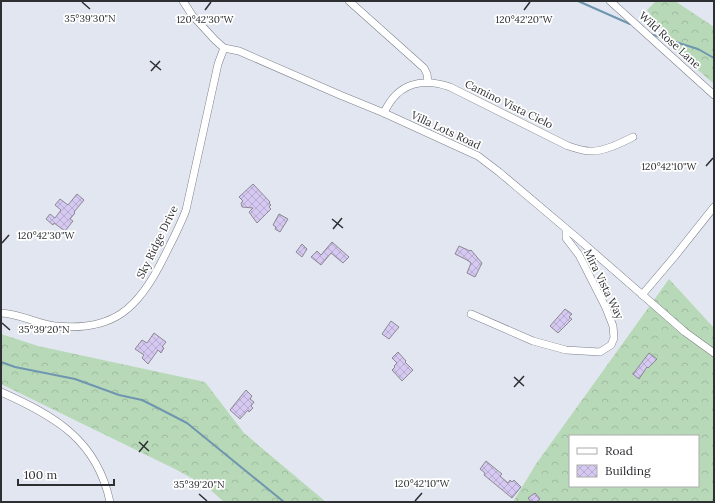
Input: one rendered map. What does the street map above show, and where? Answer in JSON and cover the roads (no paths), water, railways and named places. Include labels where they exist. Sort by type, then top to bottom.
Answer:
[{"type":"street","name":"Villa Lots Road","points":[[183,1],[207,32],[224,48],[239,51],[384,113],[478,156],[499,172],[685,332],[714,353]]},
{"type":"street","points":[[349,1],[424,68],[427,74],[428,82]]},
{"type":"street","name":"Wild Rose Lane","points":[[610,1],[714,95]]},
{"type":"street","name":"Sky Ridge Drive","points":[[1,313],[13,314],[53,326],[78,327],[102,323],[118,316],[132,306],[142,295],[154,277],[186,210],[218,64],[224,48]]},
{"type":"street","name":"Camino Vista Cielo","points":[[384,113],[390,102],[400,91],[416,84],[428,82],[440,84],[450,88],[568,146],[580,150],[591,151],[602,149],[632,137]]},
{"type":"street","points":[[642,295],[714,207]]},
{"type":"street","name":"Mira Vista Way","points":[[471,314],[533,341],[566,350],[600,352],[611,344],[614,338],[613,326],[606,308],[579,255],[566,238],[566,230]]},
{"type":"street","points":[[1,392],[29,404],[51,417],[68,429],[83,444],[100,469],[110,502]]},
{"type":"waterway","points":[[578,1],[630,24]]},
{"type":"waterway","points":[[650,34],[698,49],[714,58]]},
{"type":"waterway","points":[[1,362],[15,367],[75,379],[119,395],[142,400],[187,423],[284,502]]}]
